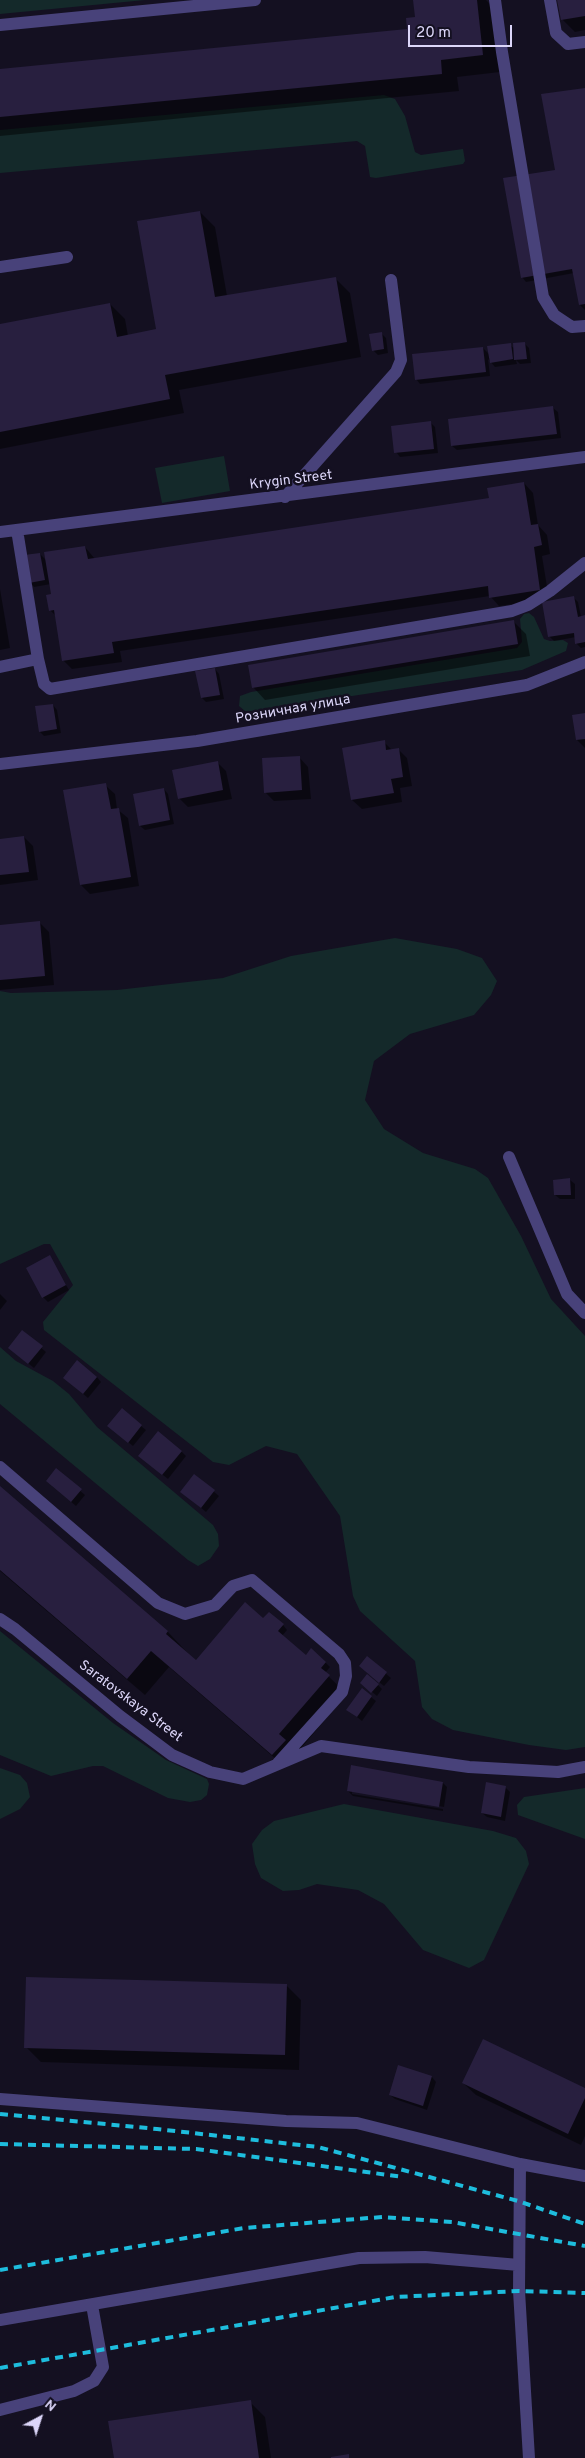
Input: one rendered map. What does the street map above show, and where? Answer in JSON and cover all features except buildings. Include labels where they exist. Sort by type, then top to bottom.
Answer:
[{"type":"street","points":[[0,25],[255,0]]},
{"type":"street","points":[[495,0],[503,61],[543,297],[554,315],[572,327],[585,326]]},
{"type":"street","points":[[550,0],[556,34],[568,44],[585,42]]},
{"type":"street","points":[[0,267],[66,257]]},
{"type":"street","points":[[285,497],[396,372],[401,360],[391,280]]},
{"type":"street","name":"Krygin Street","points":[[0,532],[285,497],[585,457]]},
{"type":"street","points":[[16,530],[38,659],[44,684],[50,689],[512,611],[528,605],[550,591],[585,563]]},
{"type":"street","points":[[0,666],[38,659]]},
{"type":"street","name":"Розничная улица","points":[[0,764],[197,741],[527,685],[585,662]]},
{"type":"street","points":[[508,1156],[567,1294],[585,1313]]},
{"type":"street","points":[[0,1468],[158,1603],[185,1614],[215,1605],[233,1586],[252,1580],[339,1654],[345,1663],[346,1676],[342,1692],[273,1768]]},
{"type":"street","name":"Saratovskaya Street","points":[[0,1619],[15,1629],[120,1716],[172,1754],[210,1772],[242,1779],[273,1768],[321,1746],[469,1767],[558,1772],[585,1766]]},
{"type":"street","points":[[0,2109],[6,2099],[286,2121],[357,2123],[520,2164],[585,2176]]},
{"type":"street","points":[[520,2164],[519,2265],[529,2458]]},
{"type":"street","points":[[0,2320],[359,2258],[425,2257],[519,2265]]},
{"type":"street","points":[[0,2410],[74,2390],[94,2381],[103,2367],[92,2305]]},
{"type":"green space","points":[[0,0],[145,0],[0,14]]},
{"type":"green space","points":[[384,95],[395,99],[405,116],[415,152],[421,155],[463,149],[465,161],[463,164],[376,178],[370,177],[365,146],[357,141],[0,173],[0,130]]},
{"type":"green space","points":[[224,456],[230,491],[162,503],[155,468]]},
{"type":"green space","points":[[529,613],[534,617],[544,639],[550,641],[563,640],[568,643],[566,651],[522,670],[254,711],[245,711],[239,706],[240,696],[251,692],[517,648],[522,642],[520,619],[524,614]]},
{"type":"green space","points":[[395,938],[457,949],[482,958],[497,981],[491,995],[474,1015],[410,1034],[374,1061],[365,1100],[384,1129],[423,1153],[475,1169],[488,1178],[521,1236],[551,1299],[585,1336],[585,1747],[566,1750],[529,1745],[453,1730],[432,1719],[422,1707],[415,1661],[360,1611],[353,1596],[340,1516],[297,1454],[266,1446],[229,1465],[213,1462],[44,1330],[43,1322],[73,1285],[50,1244],[44,1244],[0,1264],[0,991],[11,993],[117,990],[223,978],[291,956]]},
{"type":"green space","points":[[0,1347],[16,1361],[53,1381],[69,1394],[97,1427],[213,1525],[218,1534],[219,1546],[210,1559],[198,1566],[188,1560],[0,1404]]},
{"type":"green space","points":[[0,1631],[113,1723],[166,1760],[207,1779],[209,1784],[207,1795],[201,1800],[190,1802],[168,1798],[103,1766],[93,1766],[51,1776],[0,1755]]},
{"type":"green space","points":[[0,1768],[20,1775],[27,1783],[30,1797],[20,1809],[0,1819]]},
{"type":"green space","points":[[585,1788],[585,1839],[518,1815],[517,1805],[524,1797]]},
{"type":"green space","points":[[344,1804],[493,1831],[516,1838],[526,1851],[529,1864],[484,1960],[469,1968],[423,1950],[384,1904],[358,1890],[317,1884],[299,1890],[283,1891],[261,1878],[255,1864],[252,1844],[262,1830],[274,1821]]},
{"type":"railway","points":[[0,2114],[318,2147],[518,2201],[585,2224]]},
{"type":"railway","points":[[0,2144],[196,2149],[403,2177]]},
{"type":"railway","points":[[0,2270],[244,2228],[382,2217],[452,2222],[585,2246]]},
{"type":"railway","points":[[0,2368],[395,2297],[519,2291],[585,2293]]}]
